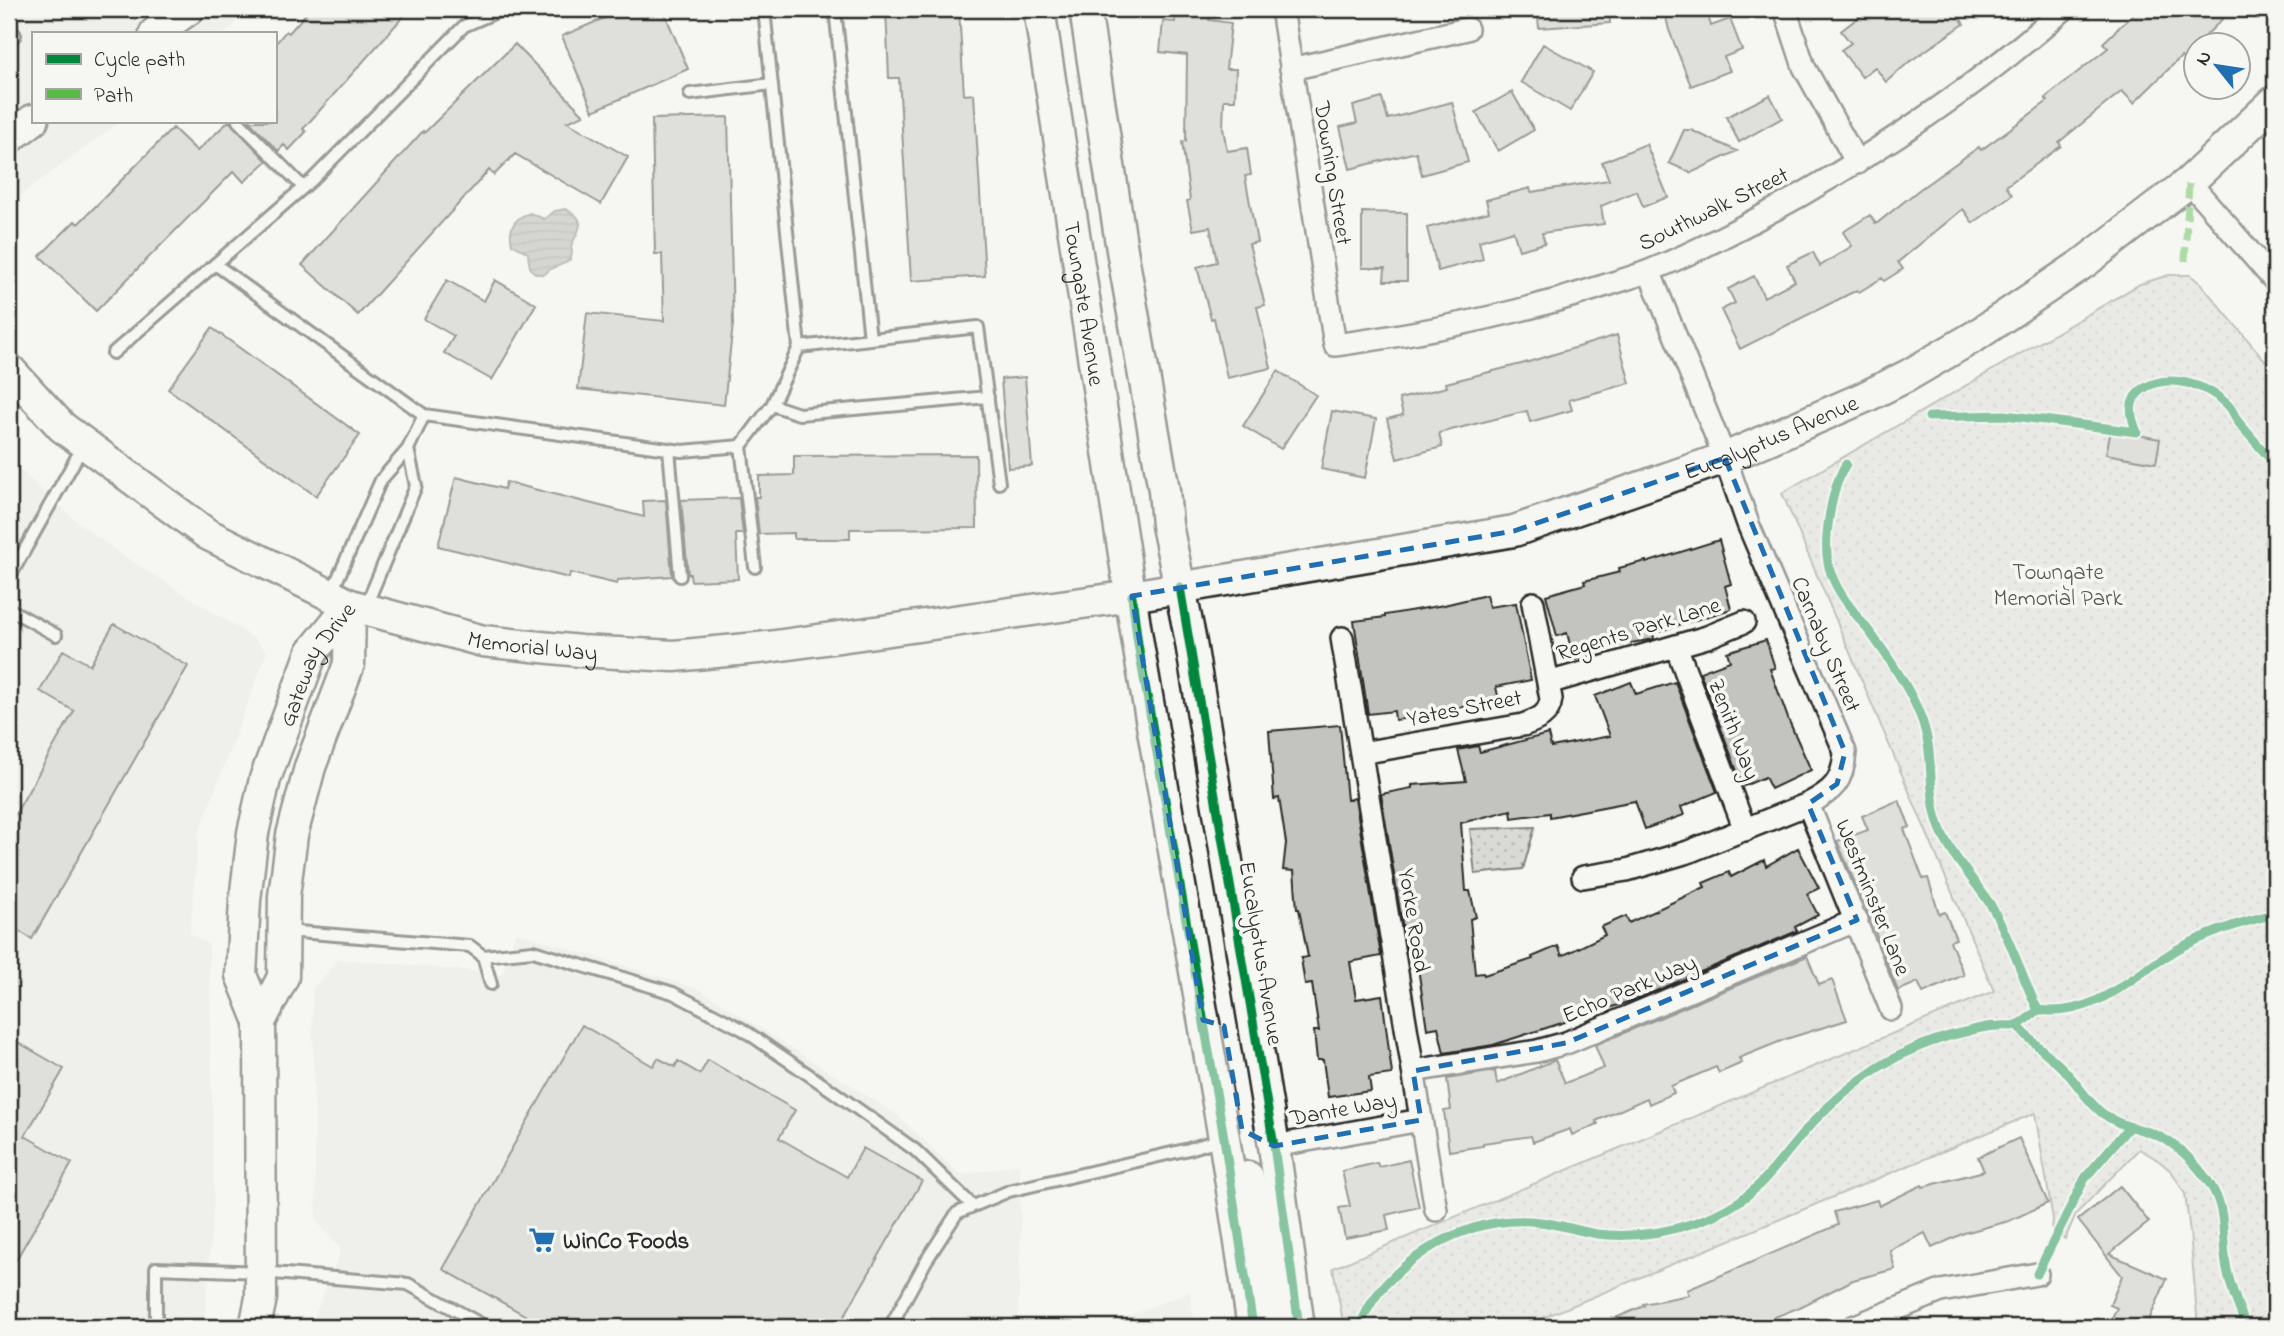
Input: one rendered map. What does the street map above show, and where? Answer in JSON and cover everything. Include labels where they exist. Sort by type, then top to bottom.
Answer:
[{"type":"street","points":[[156,32],[189,9]]},
{"type":"street","name":"Towngate Avenue","points":[[1039,9],[1132,596]]},
{"type":"street","name":"Towngate Avenue","points":[[1084,9],[1164,490],[1167,526],[1180,587]]},
{"type":"street","name":"Downing Street","points":[[1282,9],[1335,345]]},
{"type":"street","points":[[1785,9],[1804,67],[1857,163]]},
{"type":"street","name":"Southwalk Street","points":[[1335,345],[1412,335],[1531,309],[1649,271],[1756,220],[1857,163],[1948,103],[2064,9]]},
{"type":"street","points":[[1291,69],[1467,29]]},
{"type":"street","name":"Eucalyptus Avenue","points":[[1132,596],[1514,531],[1725,458],[1865,397],[1977,335],[2085,262],[2189,183],[2275,101]]},
{"type":"street","points":[[9,138],[32,121]]},
{"type":"street","points":[[2189,183],[2275,281]]},
{"type":"street","name":"Carnaby Street","points":[[1583,877],[1627,870],[1688,852],[1808,804],[1826,795],[1837,783],[1844,768],[1845,752],[1748,524],[1725,458],[1649,271]]},
{"type":"street","name":"Memorial Way","points":[[9,369],[62,427],[207,534],[348,603],[483,641],[580,651],[674,656],[768,646],[1132,596]]},
{"type":"street","name":"Eucalyptus Avenue","points":[[1180,587],[1274,1146],[1299,1327]]},
{"type":"street","points":[[1132,596],[1138,645],[1224,1138],[1253,1327]]},
{"type":"street","name":"Gateway Drive","points":[[260,1022],[283,977],[284,896],[292,835],[310,767],[349,664],[348,603]]},
{"type":"street","name":"Gateway Drive","points":[[255,1327],[261,1298],[260,1022],[242,975],[245,900],[253,833],[265,779],[312,652],[348,603]]},
{"type":"street","name":"Yates Street","points":[[1361,753],[1523,725],[1540,719],[1550,708],[1551,699],[1534,603]]},
{"type":"street","name":"Regents Park Lane","points":[[1548,683],[1707,637],[1744,622]]},
{"type":"street","name":"Yorke Road","points":[[1342,638],[1436,1210]]},
{"type":"street","name":"Zenith Way","points":[[1676,646],[1745,830]]},
{"type":"street","name":"Westminster Lane","points":[[1808,804],[1891,1009]]},
{"type":"street","name":"Echo Park Way","points":[[1413,1071],[1537,1051],[1566,1043],[1857,920]]},
{"type":"street","points":[[1203,1020],[1224,1026],[1242,1130],[1274,1146]]},
{"type":"street","name":"Dante Way","points":[[1274,1146],[1421,1120]]},
{"type":"street","points":[[1224,1138],[1247,1172],[1278,1327]]},
{"type":"street","points":[[1853,1327],[1941,1291],[2037,1274]]},
{"type":"lane","points":[[113,353],[303,187],[464,26],[503,9]]},
{"type":"lane","points":[[755,567],[741,446],[772,405],[799,346],[764,9]]},
{"type":"lane","points":[[835,9],[870,339]]},
{"type":"lane","points":[[690,94],[772,85]]},
{"type":"lane","points":[[239,122],[303,187]]},
{"type":"lane","points":[[215,264],[424,415],[682,451],[741,446]]},
{"type":"lane","points":[[799,346],[978,327],[999,483]]},
{"type":"lane","points":[[772,405],[799,414],[988,397]]},
{"type":"lane","points":[[348,603],[381,480],[408,449],[424,415]]},
{"type":"lane","points":[[9,578],[84,444]]},
{"type":"lane","points":[[348,603],[416,486],[408,449]]},
{"type":"lane","points":[[669,449],[680,576]]},
{"type":"lane","points":[[9,609],[56,635]]},
{"type":"lane","points":[[284,931],[470,946],[482,956],[491,984]]},
{"type":"lane","points":[[482,956],[533,951],[673,993],[743,1029],[831,1090],[915,1150],[973,1206]]},
{"type":"lane","points":[[890,1327],[926,1261],[957,1213],[1009,1191],[1189,1149],[1224,1138]]},
{"type":"lane","points":[[156,1327],[156,1268],[261,1272],[408,1283],[486,1327]]},
{"type":"path","points":[[2242,1317],[2248,1327],[2275,1319]]},
{"type":"highlighted area","points":[[1725,458],[1845,752],[1837,784],[1808,804],[1857,920],[1566,1043],[1413,1071],[1421,1120],[1303,1142],[1274,1146],[1242,1130],[1224,1026],[1203,1020],[1132,596],[1514,531]]},
{"type":"shaded area","points":[[9,9],[250,9],[226,32],[32,32],[32,122],[120,122],[9,204]]},
{"type":"shaded area","points":[[565,209],[577,216],[580,225],[571,246],[571,258],[545,274],[536,273],[530,265],[528,253],[512,244],[514,224],[530,213],[544,219],[555,211]]},
{"type":"shaded area","points":[[9,460],[82,526],[124,556],[254,638],[267,652],[199,833],[190,933],[209,945],[214,1201],[204,1327],[9,1327]]},
{"type":"shaded area","points":[[516,932],[699,989],[896,1114],[961,1175],[1020,1164],[1018,1327],[310,1327],[341,1250],[316,1220],[312,989],[339,959],[502,975]]},
{"type":"shaded area","points":[[1190,1291],[1195,1327],[1101,1327]]},
{"type":"green space","name":"Towngate Memorial Park","points":[[2169,275],[2190,275],[2200,283],[2275,369],[2275,1327],[2198,1327],[2185,1194],[2172,1172],[2139,1149],[2076,1214],[2065,1239],[2052,1231],[2053,1219],[2035,1113],[1521,1327],[1344,1327],[1333,1268],[1994,991],[1782,493],[2140,284]]},
{"type":"green space","points":[[1535,827],[1523,869],[1475,874],[1470,829]]},
{"type":"building","points":[[310,9],[410,9],[303,129],[306,132],[289,150],[284,145],[278,151],[250,122],[276,122],[276,43],[286,31],[289,33]]},
{"type":"building","points":[[626,9],[663,9],[688,69],[593,111],[562,36]]},
{"type":"building","points":[[886,9],[959,9],[964,95],[974,94],[985,276],[911,281],[899,78],[889,78]]},
{"type":"building","points":[[1176,9],[1210,10],[1209,20],[1231,23],[1226,69],[1236,69],[1235,100],[1224,100],[1223,128],[1227,151],[1247,148],[1251,175],[1245,176],[1257,242],[1249,244],[1265,305],[1257,307],[1271,368],[1227,378],[1214,318],[1211,319],[1197,267],[1217,262],[1210,227],[1193,230],[1187,201],[1190,200],[1182,142],[1186,141],[1187,55],[1160,52],[1163,21],[1175,22]]},
{"type":"building","points":[[1537,9],[1609,9],[1610,23],[1539,28]]},
{"type":"building","points":[[1664,9],[1706,9],[1711,26],[1730,19],[1742,50],[1724,57],[1730,71],[1691,86],[1669,30]]},
{"type":"building","points":[[1869,9],[1954,9],[1964,24],[1909,62],[1886,82],[1875,67],[1862,77],[1841,50],[1851,43],[1841,31]]},
{"type":"building","points":[[2138,9],[2232,9],[2209,32],[2182,32],[2182,58],[2134,103],[2122,91],[2059,142],[2061,146],[2006,186],[2012,195],[1973,223],[1963,209],[1898,262],[1903,269],[1884,281],[1882,278],[1859,292],[1857,290],[1740,349],[1721,310],[1735,303],[1728,289],[1754,276],[1764,297],[1795,281],[1787,265],[1813,252],[1820,266],[1852,246],[1843,232],[1870,215],[1876,224],[1979,147],[1981,150],[2048,101],[2045,98],[2108,48],[2103,43]]},
{"type":"building","points":[[515,44],[584,115],[567,122],[628,157],[601,204],[515,154],[494,175],[489,170],[358,315],[302,265],[423,131],[424,133]]},
{"type":"building","points":[[1543,44],[1593,72],[1570,111],[1521,82]]},
{"type":"building","points":[[1512,92],[1534,130],[1498,151],[1476,112]]},
{"type":"building","points":[[1770,95],[1782,118],[1739,142],[1726,117]]},
{"type":"building","points":[[1382,98],[1388,119],[1452,102],[1468,162],[1422,175],[1416,152],[1350,169],[1340,127],[1357,123],[1353,106]]},
{"type":"building","points":[[728,117],[733,324],[724,405],[578,389],[587,313],[664,321],[662,254],[655,254],[652,119]]},
{"type":"building","points":[[230,122],[267,161],[244,182],[234,171],[96,311],[40,256],[75,221],[78,224],[173,128],[197,151]]},
{"type":"building","points":[[1684,130],[1691,130],[1737,151],[1691,173],[1669,163]]},
{"type":"building","points":[[1646,144],[1668,197],[1643,207],[1637,191],[1601,206],[1604,224],[1542,233],[1545,243],[1519,250],[1513,231],[1479,241],[1483,259],[1438,271],[1427,228],[1489,212],[1486,200],[1530,188],[1531,192],[1609,180],[1602,162]]},
{"type":"building","points":[[1362,212],[1407,213],[1407,281],[1384,281],[1385,268],[1362,268]]},
{"type":"building","points":[[447,280],[484,301],[495,280],[536,304],[492,380],[444,353],[454,336],[424,319]]},
{"type":"building","points":[[212,328],[360,435],[316,496],[168,389]]},
{"type":"building","points":[[1617,335],[1630,383],[1569,400],[1572,410],[1530,422],[1527,411],[1439,433],[1442,447],[1397,459],[1387,419],[1403,415],[1399,399],[1447,387],[1446,383]]},
{"type":"building","points":[[1278,371],[1316,395],[1281,449],[1243,426]]},
{"type":"building","points":[[1025,377],[1032,466],[1008,468],[1001,379]]},
{"type":"building","points":[[1332,411],[1376,419],[1365,478],[1321,469]]},
{"type":"building","points":[[2111,430],[2160,439],[2156,463],[2106,454]]},
{"type":"building","points":[[976,455],[977,528],[850,529],[850,539],[794,539],[794,533],[759,534],[755,497],[759,497],[759,476],[794,475],[794,456]]},
{"type":"building","points":[[456,477],[504,489],[506,482],[644,517],[643,501],[666,500],[672,576],[618,580],[617,584],[570,573],[569,578],[438,546]]},
{"type":"building","points":[[739,498],[743,534],[736,534],[738,579],[691,581],[688,574],[681,500]]},
{"type":"building","points":[[1719,540],[1731,584],[1725,586],[1731,609],[1653,633],[1654,639],[1591,650],[1592,655],[1574,660],[1567,633],[1557,636],[1546,595],[1620,572],[1619,568],[1646,563]]},
{"type":"building","points":[[1486,595],[1489,607],[1516,603],[1531,680],[1496,687],[1499,700],[1437,712],[1438,715],[1395,720],[1394,711],[1368,714],[1354,621]]},
{"type":"building","points":[[114,624],[188,666],[32,939],[9,925],[9,825],[74,711],[40,691],[63,650],[90,665]]},
{"type":"building","points":[[1766,640],[1775,668],[1770,669],[1811,770],[1771,789],[1765,777],[1744,786],[1741,782],[1700,672],[1730,661],[1727,652]]},
{"type":"building","points":[[1631,682],[1636,694],[1675,682],[1717,792],[1681,807],[1684,815],[1645,829],[1635,801],[1550,817],[1550,813],[1512,818],[1511,810],[1461,823],[1466,891],[1470,891],[1476,917],[1470,919],[1475,974],[1484,975],[1533,959],[1532,957],[1558,946],[1562,956],[1605,935],[1601,927],[1626,916],[1629,923],[1705,887],[1703,883],[1729,872],[1731,877],[1764,860],[1766,866],[1798,848],[1819,888],[1807,894],[1818,915],[1795,927],[1797,931],[1637,999],[1493,1045],[1444,1053],[1438,1027],[1427,1029],[1416,954],[1407,954],[1381,794],[1412,788],[1412,785],[1466,781],[1458,750],[1478,746],[1480,752],[1548,734],[1551,747],[1610,736],[1595,696]]},
{"type":"building","points":[[1340,725],[1347,800],[1355,798],[1381,956],[1350,962],[1356,999],[1382,995],[1392,1074],[1369,1077],[1371,1091],[1328,1097],[1323,1060],[1317,1060],[1314,1031],[1319,1031],[1312,984],[1305,985],[1301,958],[1308,957],[1297,909],[1294,871],[1283,870],[1286,843],[1279,798],[1274,799],[1269,731]]},
{"type":"building","points":[[1899,800],[1910,827],[1904,829],[1923,879],[1928,878],[1939,914],[1945,912],[1956,939],[1950,941],[1964,975],[1923,993],[1918,982],[1898,991],[1837,841],[1868,830],[1862,816]]},
{"type":"building","points":[[1807,956],[1819,985],[1832,980],[1847,1020],[1786,1039],[1739,1058],[1742,1063],[1719,1073],[1716,1067],[1671,1086],[1674,1093],[1649,1104],[1647,1098],[1572,1135],[1570,1129],[1533,1142],[1531,1136],[1449,1151],[1444,1111],[1451,1110],[1447,1079],[1495,1071],[1497,1084],[1555,1060],[1565,1083],[1604,1068],[1595,1045]]},
{"type":"building","points":[[582,1025],[653,1066],[658,1058],[675,1067],[678,1061],[700,1074],[708,1060],[795,1110],[779,1138],[847,1177],[863,1148],[922,1181],[838,1327],[546,1327],[443,1269]]},
{"type":"building","points":[[9,1037],[64,1069],[25,1136],[72,1163],[9,1272]]},
{"type":"building","points":[[2019,1138],[2048,1203],[2009,1221],[1964,1233],[1932,1248],[1925,1233],[1890,1250],[1895,1269],[1853,1280],[1800,1307],[1750,1327],[1731,1327],[1728,1321],[1715,1327],[1594,1327],[1644,1306],[1643,1304],[1689,1295],[1687,1290],[1838,1225],[1834,1212],[1877,1200],[1879,1206],[1922,1185],[1923,1187],[1984,1171],[1978,1157]]},
{"type":"building","points":[[1409,1160],[1419,1207],[1386,1215],[1389,1230],[1345,1238],[1339,1208],[1350,1206],[1342,1171],[1377,1163],[1379,1167]]},
{"type":"building","points":[[2120,1186],[2149,1222],[2109,1254],[2167,1279],[2146,1327],[2107,1327],[2117,1308],[2110,1305],[2122,1276],[2078,1220]]},
{"type":"marked path","points":[[2185,261],[2189,182]]},
{"type":"cycle path","points":[[1929,417],[2005,415],[2137,432],[2131,409],[2134,398],[2153,384],[2176,381],[2199,387],[2220,398],[2275,464]]},
{"type":"cycle path","points":[[1846,464],[1836,486],[1830,514],[1827,543],[1829,567],[1837,588],[1895,668],[1916,706],[1928,742],[1934,806],[1941,831],[1953,853],[1990,904],[2038,1010]]},
{"type":"cycle path","points":[[1180,587],[1274,1146],[1299,1327]]},
{"type":"cycle path","points":[[1132,596],[1138,644],[1224,1138],[1253,1327]]},
{"type":"cycle path","points":[[1360,1327],[1374,1299],[1395,1275],[1425,1251],[1455,1235],[1488,1224],[1522,1221],[1554,1224],[1597,1234],[1622,1235],[1660,1232],[1697,1222],[1719,1213],[1751,1192],[1829,1106],[1859,1080],[1898,1056],[1957,1034],[1988,1027],[2014,1026],[2038,1010],[2059,1011],[2096,1001],[2190,943],[2226,928],[2275,914]]},
{"type":"cycle path","points":[[2017,1025],[2067,1073],[2102,1113],[2120,1123],[2168,1141],[2192,1161],[2204,1176],[2219,1202],[2228,1274],[2246,1327]]},
{"type":"cycle path","points":[[2037,1274],[2085,1178],[2128,1128]]},
{"type":"place","name":"WinCo Foods","points":[[542,1240]]}]
